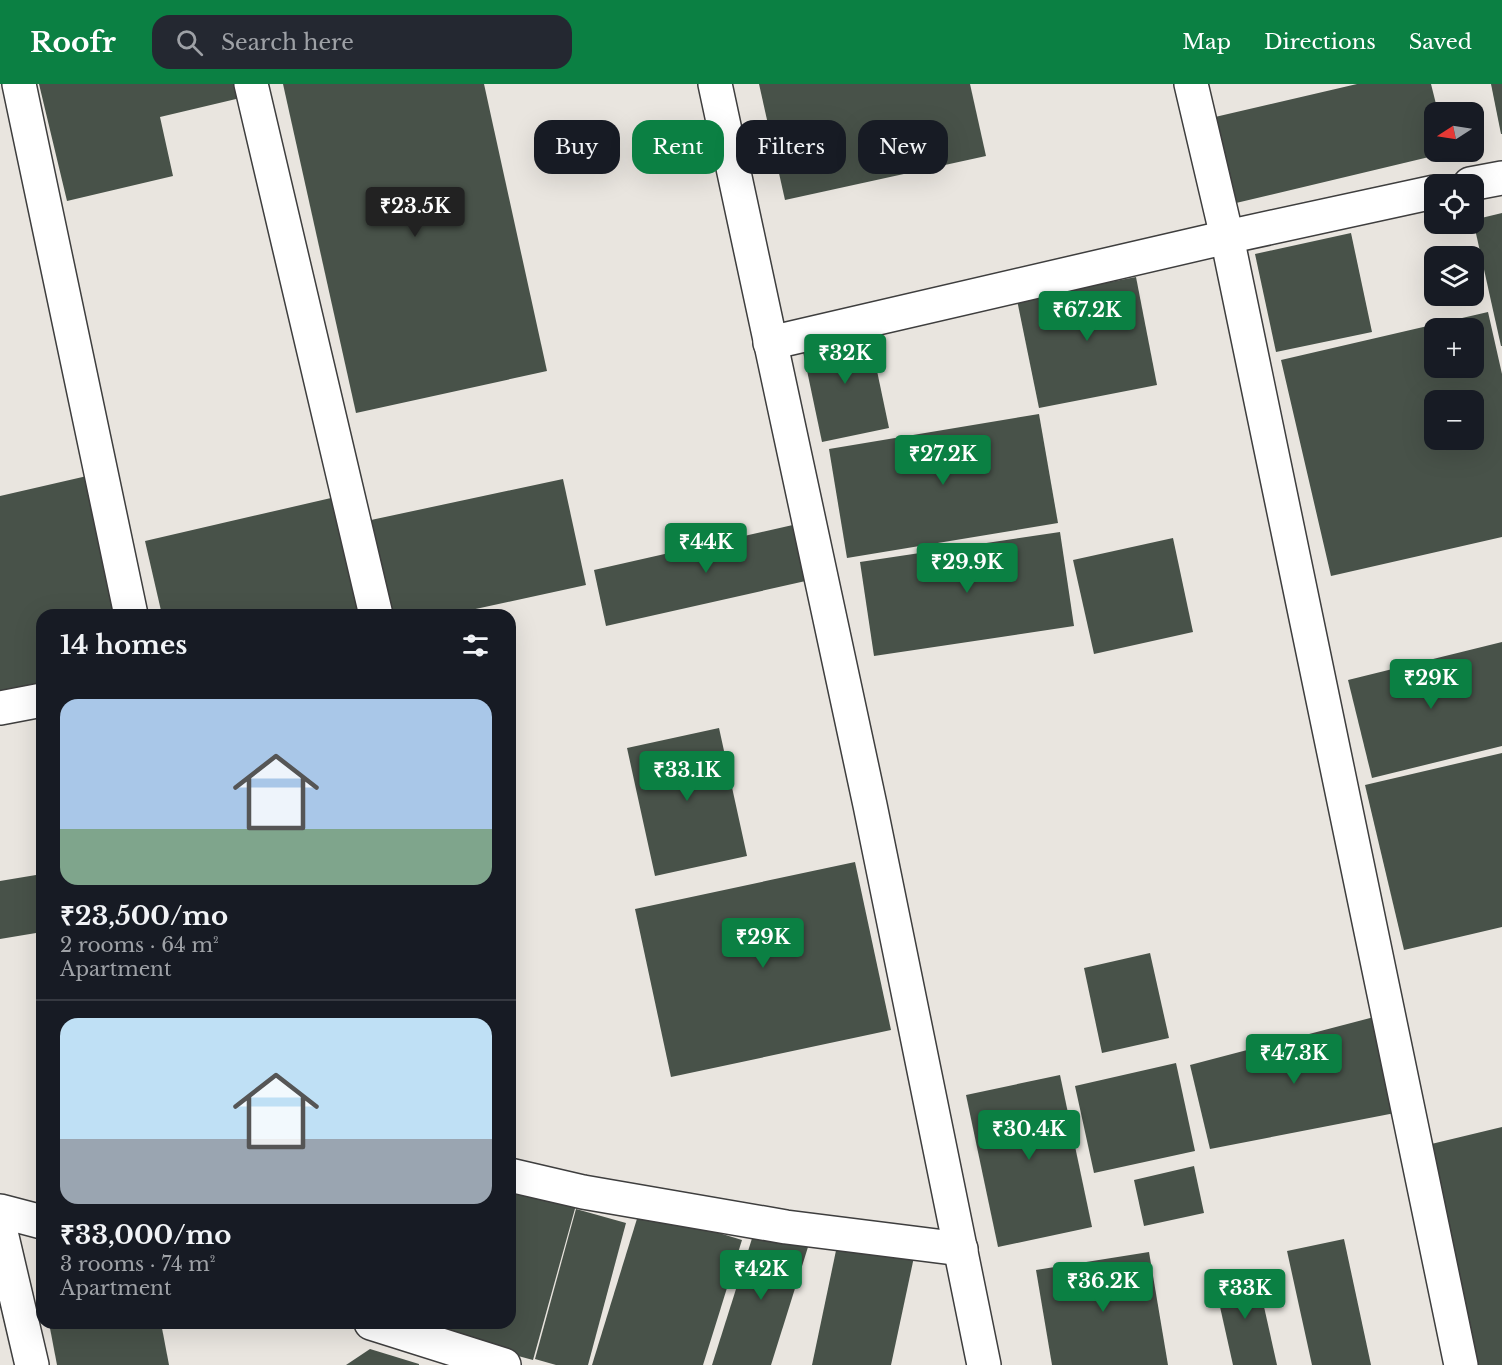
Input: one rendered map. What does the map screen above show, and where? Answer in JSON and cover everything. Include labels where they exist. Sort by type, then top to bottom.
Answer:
[{"type":"street","points":[[19,84],[129,609]]},
{"type":"street","points":[[251,84],[375,609]]},
{"type":"street","points":[[715,84],[870,805],[984,1365]]},
{"type":"street","points":[[1191,84],[1227,237],[1461,1365]]},
{"type":"street","points":[[1484,181],[1502,178]]},
{"type":"street","points":[[770,343],[1227,237],[1424,194]]},
{"type":"street","points":[[0,708],[36,701]]},
{"type":"street","points":[[516,1176],[583,1192],[786,1227],[961,1249]]},
{"type":"street","points":[[0,1211],[36,1220]]},
{"type":"street","points":[[0,1228],[32,1365]]},
{"type":"street","points":[[389,1329],[495,1364]]},
{"type":"shaded area","points":[[0,84],[1502,84],[1502,1365],[0,1365]]},
{"type":"building","points":[[39,84],[251,84],[253,95],[160,117],[173,176],[67,201]]},
{"type":"building","points":[[283,84],[484,84],[547,371],[356,413]]},
{"type":"building","points":[[759,84],[970,84],[986,156],[948,164],[948,120],[858,120],[858,174],[904,174],[785,200],[779,174],[846,174],[846,120],[767,120]]},
{"type":"building","points":[[1357,84],[1431,84],[1436,102],[1424,102],[1424,158],[1236,203],[1215,117]]},
{"type":"building","points":[[1491,84],[1502,84],[1502,134],[1501,134]]},
{"type":"building","points":[[1502,213],[1502,346],[1484,270],[1484,246],[1479,246],[1476,234],[1484,234],[1484,217]]},
{"type":"building","points":[[1351,233],[1372,332],[1276,352],[1255,254]]},
{"type":"building","points":[[1136,277],[1157,385],[1039,408],[1017,300]]},
{"type":"building","points":[[1488,312],[1502,374],[1502,537],[1331,576],[1281,360],[1424,327],[1424,378],[1484,378],[1484,318],[1462,318]]},
{"type":"building","points":[[868,328],[889,428],[822,442],[801,342]]},
{"type":"building","points":[[1039,414],[1058,523],[847,558],[829,449]]},
{"type":"building","points":[[87,476],[118,609],[36,609],[36,690],[0,699],[0,496]]},
{"type":"building","points":[[563,479],[586,585],[476,609],[390,609],[371,520]]},
{"type":"building","points":[[344,495],[370,609],[161,609],[145,541]]},
{"type":"building","points":[[806,522],[819,578],[606,626],[594,570]]},
{"type":"building","points":[[1060,532],[1074,626],[874,656],[860,562]]},
{"type":"building","points":[[1173,538],[1193,632],[1094,654],[1073,560]]},
{"type":"building","points":[[1502,642],[1502,746],[1372,778],[1348,680]]},
{"type":"building","points":[[719,728],[747,856],[655,876],[627,748]]},
{"type":"building","points":[[1502,753],[1502,927],[1404,950],[1365,785]]},
{"type":"building","points":[[855,862],[891,1030],[671,1077],[635,909]]},
{"type":"building","points":[[36,875],[36,933],[0,939],[0,881]]},
{"type":"building","points":[[1150,953],[1169,1038],[1102,1053],[1084,968]]},
{"type":"building","points":[[1374,1017],[1395,1113],[1210,1149],[1190,1065]]},
{"type":"building","points":[[1176,1063],[1195,1151],[1094,1173],[1075,1086]]},
{"type":"building","points":[[1060,1075],[1092,1227],[998,1247],[966,1095]]},
{"type":"building","points":[[1502,1127],[1502,1365],[1473,1365],[1423,1146]]},
{"type":"building","points":[[1194,1166],[1204,1213],[1144,1226],[1134,1180]]},
{"type":"building","points":[[516,1189],[576,1205],[533,1360],[420,1329],[516,1329]]},
{"type":"building","points":[[576,1209],[626,1223],[588,1365],[556,1365],[535,1359]]},
{"type":"building","points":[[640,1209],[742,1240],[703,1365],[592,1365]]},
{"type":"building","points":[[755,1229],[808,1247],[771,1365],[712,1365]]},
{"type":"building","points":[[1344,1239],[1371,1365],[1312,1365],[1287,1251]]},
{"type":"building","points":[[838,1241],[914,1257],[891,1365],[812,1365]]},
{"type":"building","points":[[1149,1252],[1168,1365],[1052,1365],[1036,1270]]},
{"type":"building","points":[[1256,1271],[1277,1365],[1233,1365],[1214,1280]]},
{"type":"building","points":[[50,1329],[162,1329],[169,1365],[57,1365]]},
{"type":"building","points":[[370,1349],[419,1364],[419,1365],[346,1365]]}]
